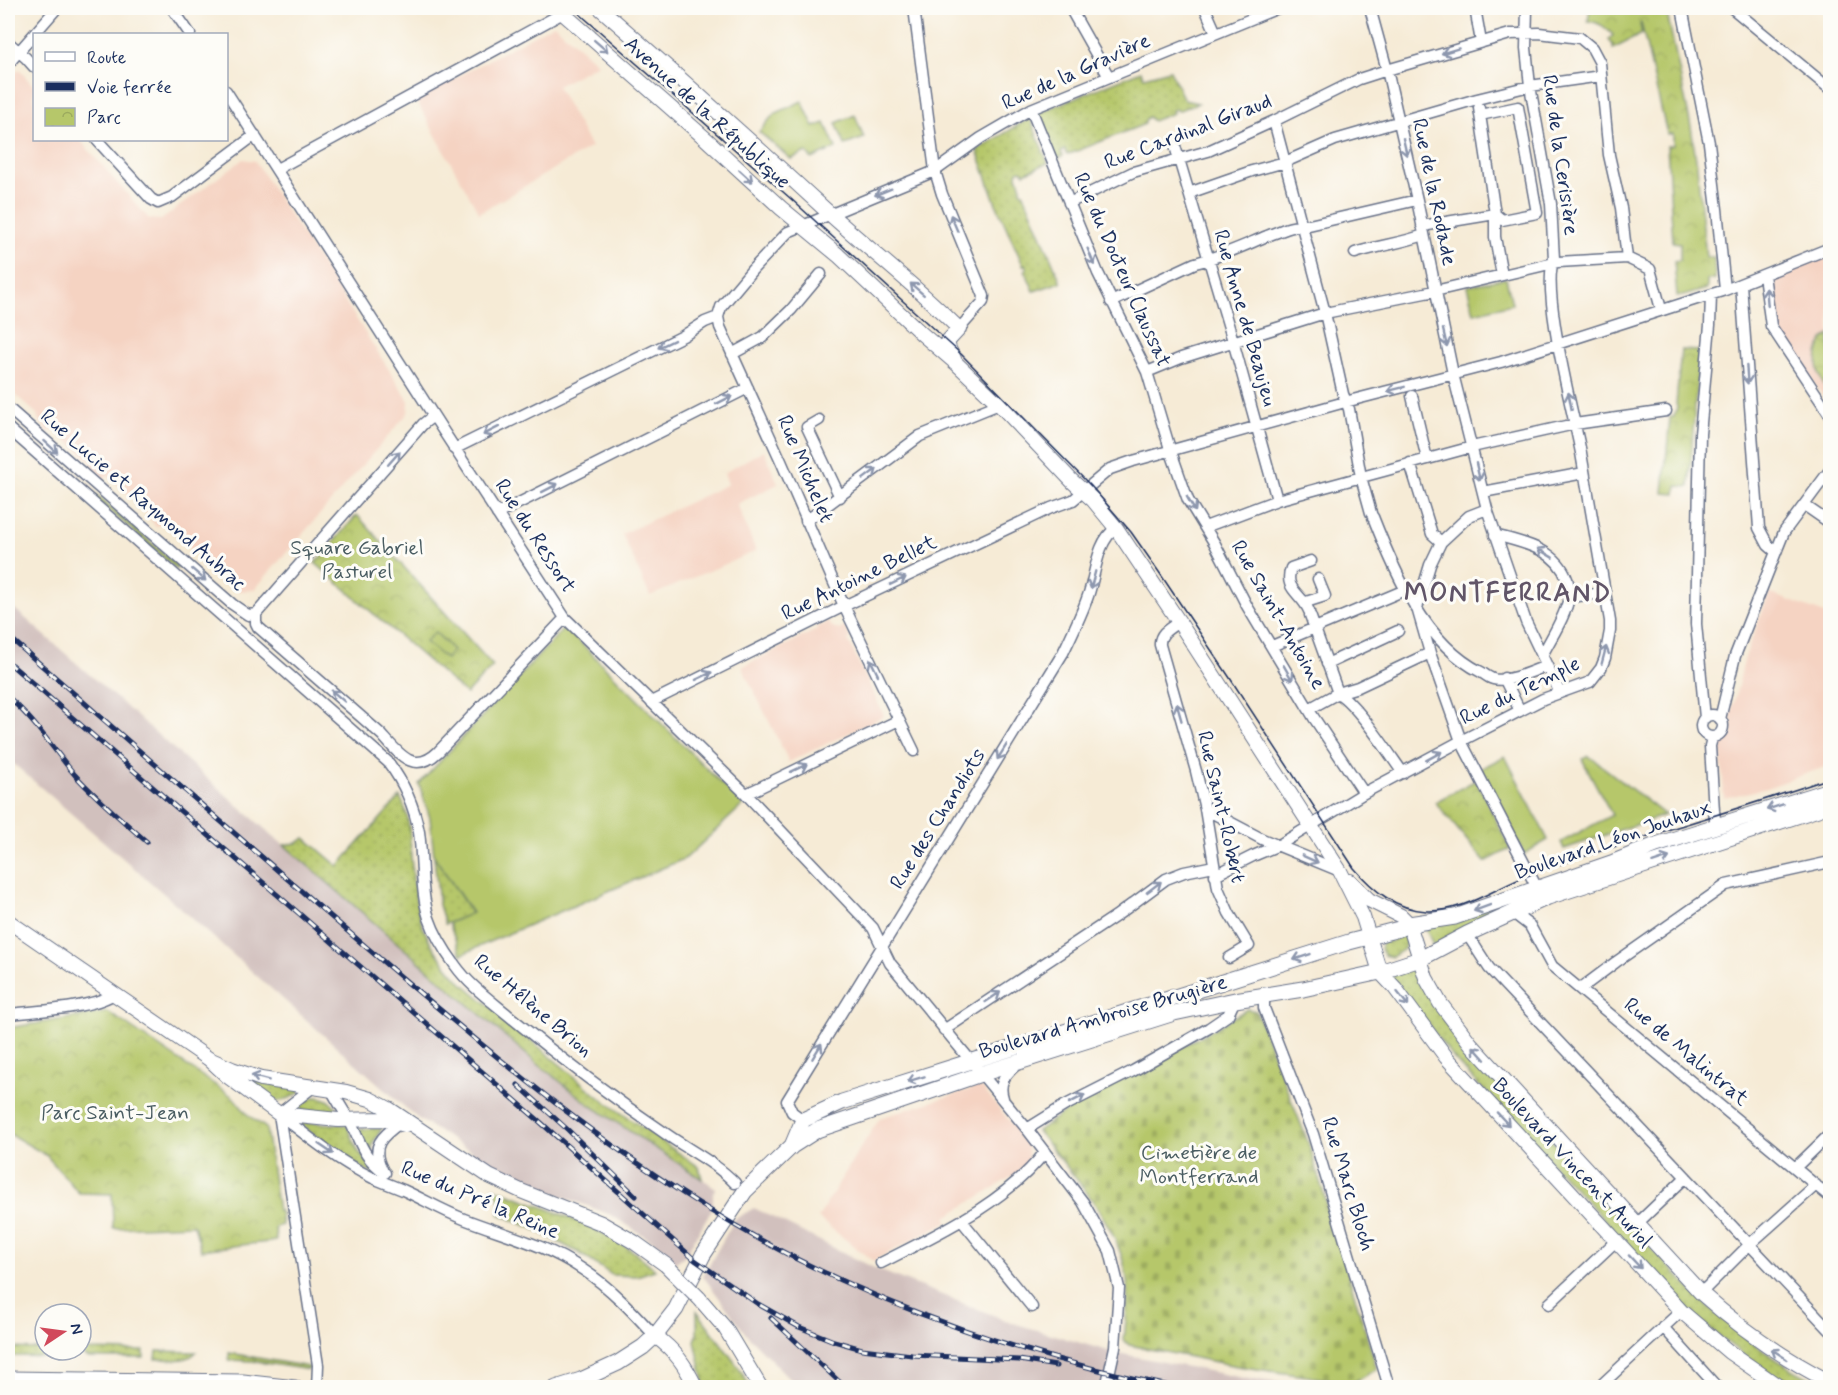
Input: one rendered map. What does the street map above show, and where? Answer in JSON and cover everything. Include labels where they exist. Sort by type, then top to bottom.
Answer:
[{"type":"main road","name":"Avenue de la République","points":[[601,8],[941,310],[955,334],[947,342],[957,364]]},
{"type":"main road","name":"Avenue de la République","points":[[560,10],[781,208],[838,255],[957,364],[1093,500],[1118,536]]},
{"type":"main road","points":[[1118,536],[1316,822],[1358,904],[1363,937]]},
{"type":"main road","name":"Boulevard Léon Jouhaux","points":[[1426,956],[1512,912],[1535,896],[1716,826],[1830,789]]},
{"type":"main road","name":"Boulevard Léon Jouhaux","points":[[1363,937],[1399,929],[1409,924],[1455,917],[1535,896],[1830,805]]},
{"type":"main road","points":[[1696,848],[1711,836],[1716,826],[1721,832],[1734,836]]},
{"type":"main road","points":[[1340,871],[1369,900],[1401,916],[1409,924],[1426,956]]},
{"type":"main road","name":"Rue du Pré la Reine","points":[[8,921],[209,1059],[232,1070],[261,1079],[331,1089],[370,1099],[390,1109],[489,1176],[601,1223],[634,1242],[666,1265],[699,1298],[725,1328],[761,1388]]},
{"type":"main road","name":"Boulevard Vincent Auriol","points":[[1363,937],[1380,972],[1395,988],[1446,1057],[1616,1241],[1681,1311],[1729,1352],[1781,1388]]},
{"type":"main road","name":"Boulevard Ambroise Brugière","points":[[556,1388],[618,1364],[655,1336],[676,1309],[704,1255],[730,1211],[745,1191],[792,1146],[817,1130],[977,1067],[1363,937]]},
{"type":"main road","name":"Boulevard Vincent Auriol","points":[[1426,956],[1426,978],[1440,1004],[1471,1044],[1701,1293],[1721,1312],[1773,1350],[1830,1382]]},
{"type":"main road","name":"Boulevard Ambroise Brugière","points":[[792,1146],[803,1120],[842,1102],[977,1067],[1021,1061],[1174,1013],[1380,972],[1426,956]]},
{"type":"main road","name":"Rue du Pré la Reine","points":[[209,1059],[226,1075],[279,1113],[349,1120],[383,1119],[424,1133]]},
{"type":"main road","points":[[655,1336],[689,1388]]},
{"type":"main road","points":[[655,1336],[669,1346],[682,1361],[696,1388]]},
{"type":"main road","points":[[8,1378],[226,1381],[295,1388]]},
{"type":"street","points":[[35,33],[57,8]]},
{"type":"street","points":[[172,8],[189,33]]},
{"type":"street","points":[[914,8],[935,171],[942,194],[984,296],[983,302],[955,334],[922,334]]},
{"type":"street","points":[[1070,8],[1109,77]]},
{"type":"street","points":[[1205,8],[1216,33]]},
{"type":"street","name":"Rue de la Gravière","points":[[830,213],[935,171],[981,138],[1030,109],[1278,8]]},
{"type":"street","points":[[1474,8],[1481,42]]},
{"type":"street","name":"Rue de la Cerisière","points":[[1527,8],[1526,48],[1530,86],[1551,204],[1554,259],[1551,292],[1558,343]]},
{"type":"street","points":[[1682,8],[1709,143],[1718,208],[1725,290]]},
{"type":"street","points":[[1732,8],[1830,89]]},
{"type":"street","points":[[277,169],[560,10]]},
{"type":"street","name":"Rue de la Rodade","points":[[1372,13],[1417,200],[1453,374],[1487,509],[1526,622],[1560,693]]},
{"type":"street","name":"Rue Cardinal Giraud","points":[[1069,203],[1133,172],[1208,150],[1359,80],[1510,34],[1527,33],[1581,38],[1592,48],[1600,63],[1601,76]]},
{"type":"street","points":[[8,64],[33,35]]},
{"type":"street","points":[[8,42],[33,66]]},
{"type":"street","points":[[1189,194],[1252,171],[1285,162],[1335,140],[1477,99],[1530,86],[1601,76],[1609,155],[1621,208],[1627,258]]},
{"type":"street","name":"Rue du Ressort","points":[[228,94],[454,449],[565,618],[746,794],[873,928],[890,963],[977,1067],[1083,1202],[1106,1243],[1116,1270],[1119,1288],[1115,1347],[1106,1388]]},
{"type":"street","points":[[1477,99],[1496,214],[1496,239],[1502,275]]},
{"type":"street","points":[[1480,115],[1518,107],[1537,213],[1502,220],[1496,214]]},
{"type":"street","name":"Rue du Docteur Claussat","points":[[1030,109],[1111,302],[1147,372],[1170,450]]},
{"type":"street","points":[[1274,121],[1325,313],[1345,402],[1349,409],[1361,477],[1384,546],[1405,590],[1438,638],[1450,652],[1494,680],[1519,676],[1544,661],[1569,597],[1566,576],[1550,555],[1531,546],[1496,535]]},
{"type":"street","points":[[98,141],[151,199],[158,203],[172,197],[255,135]]},
{"type":"street","name":"Rue Anne de Beaujeu","points":[[1175,146],[1277,500]]},
{"type":"street","points":[[1111,302],[1195,263],[1302,224],[1309,225],[1417,200]]},
{"type":"street","points":[[454,449],[718,317],[721,307],[788,232],[830,213]]},
{"type":"street","points":[[1355,253],[1412,239],[1423,231],[1496,214]]},
{"type":"street","points":[[1170,450],[1501,362],[1661,309],[1711,295],[1830,248]]},
{"type":"street","points":[[1147,372],[1181,358],[1325,313],[1436,291],[1558,262],[1627,258],[1650,269],[1661,309]]},
{"type":"street","points":[[732,354],[763,337],[791,310],[821,274]]},
{"type":"street","points":[[1764,275],[1771,326],[1830,415]]},
{"type":"street","points":[[1741,284],[1759,528],[1761,536],[1776,552]]},
{"type":"street","points":[[1705,718],[1697,646],[1696,612],[1700,434],[1711,295]]},
{"type":"street","name":"Rue Michelet","points":[[718,317],[720,327],[844,606],[914,751]]},
{"type":"street","name":"Rue du Temple","points":[[1280,845],[1364,793],[1461,741],[1543,699],[1590,682],[1601,668],[1605,658],[1610,625],[1575,424],[1558,343]]},
{"type":"street","points":[[497,514],[748,388]]},
{"type":"street","points":[[1412,396],[1427,459]]},
{"type":"street","points":[[806,520],[920,436],[999,404]]},
{"type":"street","name":"Rue Lucie et Raymond Aubrac","points":[[8,408],[232,604],[248,615],[256,614],[258,627],[408,760],[421,763],[432,758],[565,618]]},
{"type":"street","points":[[1205,527],[1277,500],[1472,447],[1575,424],[1666,411]]},
{"type":"street","points":[[256,614],[423,424],[433,416]]},
{"type":"street","points":[[819,420],[807,427],[840,497]]},
{"type":"street","name":"Rue Hélène Brion","points":[[8,428],[388,762],[399,777],[413,808],[419,833],[421,872],[428,916],[437,939],[457,968],[480,992],[566,1062],[735,1183]]},
{"type":"street","name":"Rue Antoine Bellet","points":[[651,702],[844,606],[1051,508],[1073,500],[1110,469],[1170,450]]},
{"type":"street","name":"Rue Saint-Antoine","points":[[1170,450],[1188,500],[1247,606],[1309,709],[1364,793]]},
{"type":"street","points":[[1410,463],[1432,534],[1441,542]]},
{"type":"street","points":[[1720,719],[1735,657],[1784,532],[1830,470]]},
{"type":"street","points":[[1483,492],[1584,473]]},
{"type":"street","points":[[1804,506],[1830,523]]},
{"type":"street","points":[[1487,509],[1469,516],[1441,542],[1430,565],[1417,608],[1430,654],[1461,741],[1535,896],[1530,927]]},
{"type":"street","name":"Rue des Chandiots","points":[[803,1120],[792,1112],[787,1101],[1063,653],[1088,597],[1102,544],[1118,536]]},
{"type":"street","points":[[1311,561],[1291,568],[1288,576],[1291,588],[1308,610],[1338,693],[1345,697],[1403,773]]},
{"type":"street","points":[[1308,610],[1325,596],[1318,579]]},
{"type":"street","points":[[1272,646],[1405,590]]},
{"type":"street","points":[[1569,597],[1605,593]]},
{"type":"street","name":"Rue Saint-Robert","points":[[1179,622],[1160,639],[1205,809],[1218,888],[1249,946],[1229,958]]},
{"type":"street","points":[[1327,664],[1398,631]]},
{"type":"street","points":[[1309,709],[1338,693],[1358,687],[1430,654]]},
{"type":"street","points":[[1504,678],[1520,711]]},
{"type":"street","points":[[1710,715],[1720,719],[1723,725],[1718,736],[1712,738],[1705,735],[1701,729],[1701,723],[1705,718],[1710,715]]},
{"type":"street","points":[[746,794],[899,720]]},
{"type":"street","points":[[1712,738],[1710,746],[1713,812],[1716,826]]},
{"type":"street","points":[[1205,809],[1243,830],[1340,871]]},
{"type":"street","points":[[944,1030],[1116,916],[1166,879],[1184,872],[1214,870],[1280,845]]},
{"type":"street","points":[[1580,989],[1726,885],[1830,862]]},
{"type":"street","name":"Rue de Malintrat","points":[[1512,912],[1530,927],[1552,966],[1830,1197]]},
{"type":"street","points":[[1467,934],[1489,968],[1830,1330]]},
{"type":"street","points":[[8,1014],[83,1005],[105,1000],[114,994]]},
{"type":"street","name":"Rue Marc Bloch","points":[[1264,995],[1264,1008],[1313,1134],[1389,1386]]},
{"type":"street","points":[[1027,1129],[1064,1106],[1133,1071],[1209,1028],[1228,1015],[1235,1000]]},
{"type":"street","points":[[1006,1103],[1000,1090],[1002,1079],[1021,1061]]},
{"type":"street","points":[[313,1087],[279,1113],[318,1365],[317,1388]]},
{"type":"street","name":"Rue du Pré la Reine","points":[[331,1089],[367,1157],[404,1190]]},
{"type":"street","name":"Rue du Pré la Reine","points":[[279,1113],[308,1137],[356,1169],[464,1219],[531,1242],[569,1261],[624,1302],[655,1336]]},
{"type":"street","points":[[384,1173],[378,1161],[378,1144],[384,1134],[400,1123]]},
{"type":"street","points":[[1796,1167],[1830,1134]]},
{"type":"street","points":[[881,1263],[962,1221],[1024,1176],[1045,1152]]},
{"type":"street","points":[[1641,1220],[1686,1177]]},
{"type":"street","points":[[1701,1293],[1750,1244],[1816,1185]]},
{"type":"street","points":[[962,1221],[1032,1307]]},
{"type":"street","points":[[1549,1304],[1616,1241]]},
{"type":"street","points":[[1598,1388],[1681,1311]]},
{"type":"street","points":[[1663,1327],[1718,1388]]},
{"type":"shaded area","points":[[554,24],[598,64],[557,86],[591,147],[479,213],[416,100]]},
{"type":"shaded area","points":[[19,69],[33,86],[33,141],[81,141],[149,219],[161,220],[243,159],[255,161],[409,401],[408,413],[254,590],[239,591],[162,523],[156,527],[144,511],[145,509],[108,476],[102,479],[91,464],[92,462],[54,429],[48,432],[37,417],[38,415],[8,388],[8,82]]},
{"type":"shaded area","points":[[1830,255],[1830,406],[1777,329],[1774,277]]},
{"type":"shaded area","points":[[764,450],[778,484],[737,504],[756,551],[650,596],[622,534],[728,484],[724,473]]},
{"type":"shaded area","points":[[1769,593],[1830,616],[1830,765],[1767,788],[1724,798],[1721,744],[1733,734],[1731,715],[1745,657]]},
{"type":"shaded area","points":[[8,603],[534,1061],[588,1103],[716,1188],[713,1192],[713,1207],[685,1255],[675,1263],[665,1249],[611,1215],[551,1192],[483,1159],[417,1118],[8,759]]},
{"type":"shaded area","points":[[828,622],[839,630],[845,627],[850,638],[848,640],[884,716],[789,762],[742,667]]},
{"type":"shaded area","points":[[978,1087],[983,1089],[1025,1140],[1028,1159],[1025,1166],[1016,1174],[946,1217],[948,1221],[873,1261],[818,1218],[880,1118]]},
{"type":"shaded area","points":[[754,1208],[876,1269],[1013,1323],[1108,1351],[1248,1379],[1322,1387],[798,1387],[746,1334],[703,1276],[735,1219]]},
{"type":"green space","points":[[1590,8],[1666,8],[1691,127],[1706,257],[1714,257],[1715,279],[1707,280],[1707,289],[1677,296],[1674,261],[1680,260],[1680,243],[1673,242],[1667,146],[1673,145],[1673,134],[1667,134],[1641,23],[1642,34],[1613,49],[1609,40],[1613,35],[1602,25],[1588,21]]},
{"type":"green space","points":[[1170,70],[1184,100],[1198,103],[1177,111],[1172,110],[1173,113],[1153,121],[1148,117],[1145,124],[1067,155],[1065,150],[1061,152],[1063,156],[1057,159],[1038,113],[1141,71],[1144,77]]},
{"type":"green space","points":[[802,101],[814,127],[825,123],[836,148],[812,159],[806,152],[791,159],[759,132],[774,114]]},
{"type":"green space","points":[[855,115],[864,138],[845,145],[836,123]]},
{"type":"green space","points":[[1030,118],[1048,163],[1024,173],[1021,170],[1018,171],[1017,175],[1021,192],[1023,192],[1061,282],[1034,291],[1025,270],[1027,269],[1025,264],[1023,265],[996,204],[977,150]]},
{"type":"green space","points":[[1506,278],[1512,304],[1474,313],[1467,286]]},
{"type":"green space","points":[[1830,335],[1830,395],[1819,375],[1817,362],[1823,339]]},
{"type":"green space","points":[[1681,350],[1699,351],[1689,487],[1677,486],[1676,494],[1663,493],[1670,417],[1674,417],[1677,407]]},
{"type":"green space","points":[[87,491],[103,500],[178,566],[176,569]]},
{"type":"green space","name":"Square Gabriel Pasturel","points":[[357,515],[493,666],[466,694],[315,563]]},
{"type":"green space","points":[[565,627],[743,805],[686,858],[461,955],[449,923],[472,913],[434,856],[430,818],[419,784]]},
{"type":"green space","points":[[435,632],[453,650],[446,659],[425,642]]},
{"type":"green space","points":[[1505,756],[1548,840],[1524,854],[1480,769]]},
{"type":"green space","points":[[1589,756],[1665,815],[1564,849],[1561,842],[1612,815],[1582,759]]},
{"type":"green space","points":[[1476,780],[1510,849],[1485,862],[1435,802]]},
{"type":"green space","points":[[400,797],[409,826],[415,895],[422,925],[436,952],[447,966],[461,982],[604,1101],[699,1167],[702,1179],[590,1105],[534,1061],[284,845],[297,843],[305,838],[338,866]]},
{"type":"green space","points":[[434,856],[472,914],[445,924],[439,905]]},
{"type":"green space","points":[[1543,890],[1433,946],[1426,928]]},
{"type":"green space","points":[[1397,934],[1405,937],[1404,949],[1392,957],[1384,955],[1381,944],[1386,938],[1388,942],[1392,941]]},
{"type":"green space","points":[[1417,965],[1455,1034],[1692,1291],[1716,1314],[1768,1354],[1828,1387],[1793,1387],[1762,1369],[1697,1319],[1455,1060],[1392,977],[1393,974]]},
{"type":"green space","name":"Cimetière de Montferrand","points":[[1247,1009],[1256,1011],[1308,1142],[1377,1369],[1352,1383],[1237,1366],[1129,1345],[1124,1340],[1127,1280],[1123,1260],[1115,1240],[1092,1200],[1037,1131],[1088,1098]]},
{"type":"green space","name":"Parc Saint-Jean","points":[[108,1012],[233,1097],[248,1115],[266,1128],[282,1225],[275,1227],[276,1241],[201,1250],[194,1225],[113,1228],[112,1194],[79,1193],[46,1155],[8,1133],[8,1028]]},
{"type":"green space","points":[[251,1080],[304,1089],[288,1099],[276,1101],[248,1085]]},
{"type":"green space","points":[[314,1097],[324,1098],[330,1102],[341,1115],[298,1110],[306,1101]]},
{"type":"green space","points":[[300,1122],[347,1125],[358,1151],[379,1177],[353,1163]]},
{"type":"green space","points":[[382,1128],[373,1143],[371,1153],[356,1129]]},
{"type":"green space","points":[[494,1188],[601,1232],[640,1256],[655,1270],[637,1276],[612,1275],[579,1253],[534,1229],[499,1214],[502,1205]]},
{"type":"green space","points":[[697,1311],[739,1368],[750,1387],[705,1387],[695,1341]]},
{"type":"green space","points":[[8,1348],[33,1349],[33,1356],[8,1356]]},
{"type":"green space","points":[[93,1350],[144,1351],[144,1358],[93,1358]]},
{"type":"green space","points":[[157,1351],[196,1352],[188,1358],[172,1360],[156,1359]]},
{"type":"green space","points":[[229,1353],[310,1367],[309,1370],[252,1361],[229,1360]]},
{"type":"tram line","points":[[573,8],[790,198],[961,354],[1091,486],[1131,532],[1159,572],[1354,868],[1386,897],[1404,907],[1426,911],[1453,908],[1532,874],[1830,778]]},
{"type":"railway","points":[[8,636],[448,1017],[598,1135],[704,1207],[808,1265],[911,1310],[964,1330],[1071,1363],[1179,1388]]},
{"type":"railway","points":[[8,662],[538,1120],[695,1260],[758,1304],[799,1327],[862,1349],[912,1355],[1019,1360],[1056,1366]]},
{"type":"railway","points":[[8,697],[35,724],[83,784],[147,842]]},
{"type":"railway","points":[[518,1085],[636,1196]]},
{"type":"railway","points":[[771,1318],[846,1388]]},
{"type":"district","name":"MONTFERRAND","points":[[1508,593]]}]
